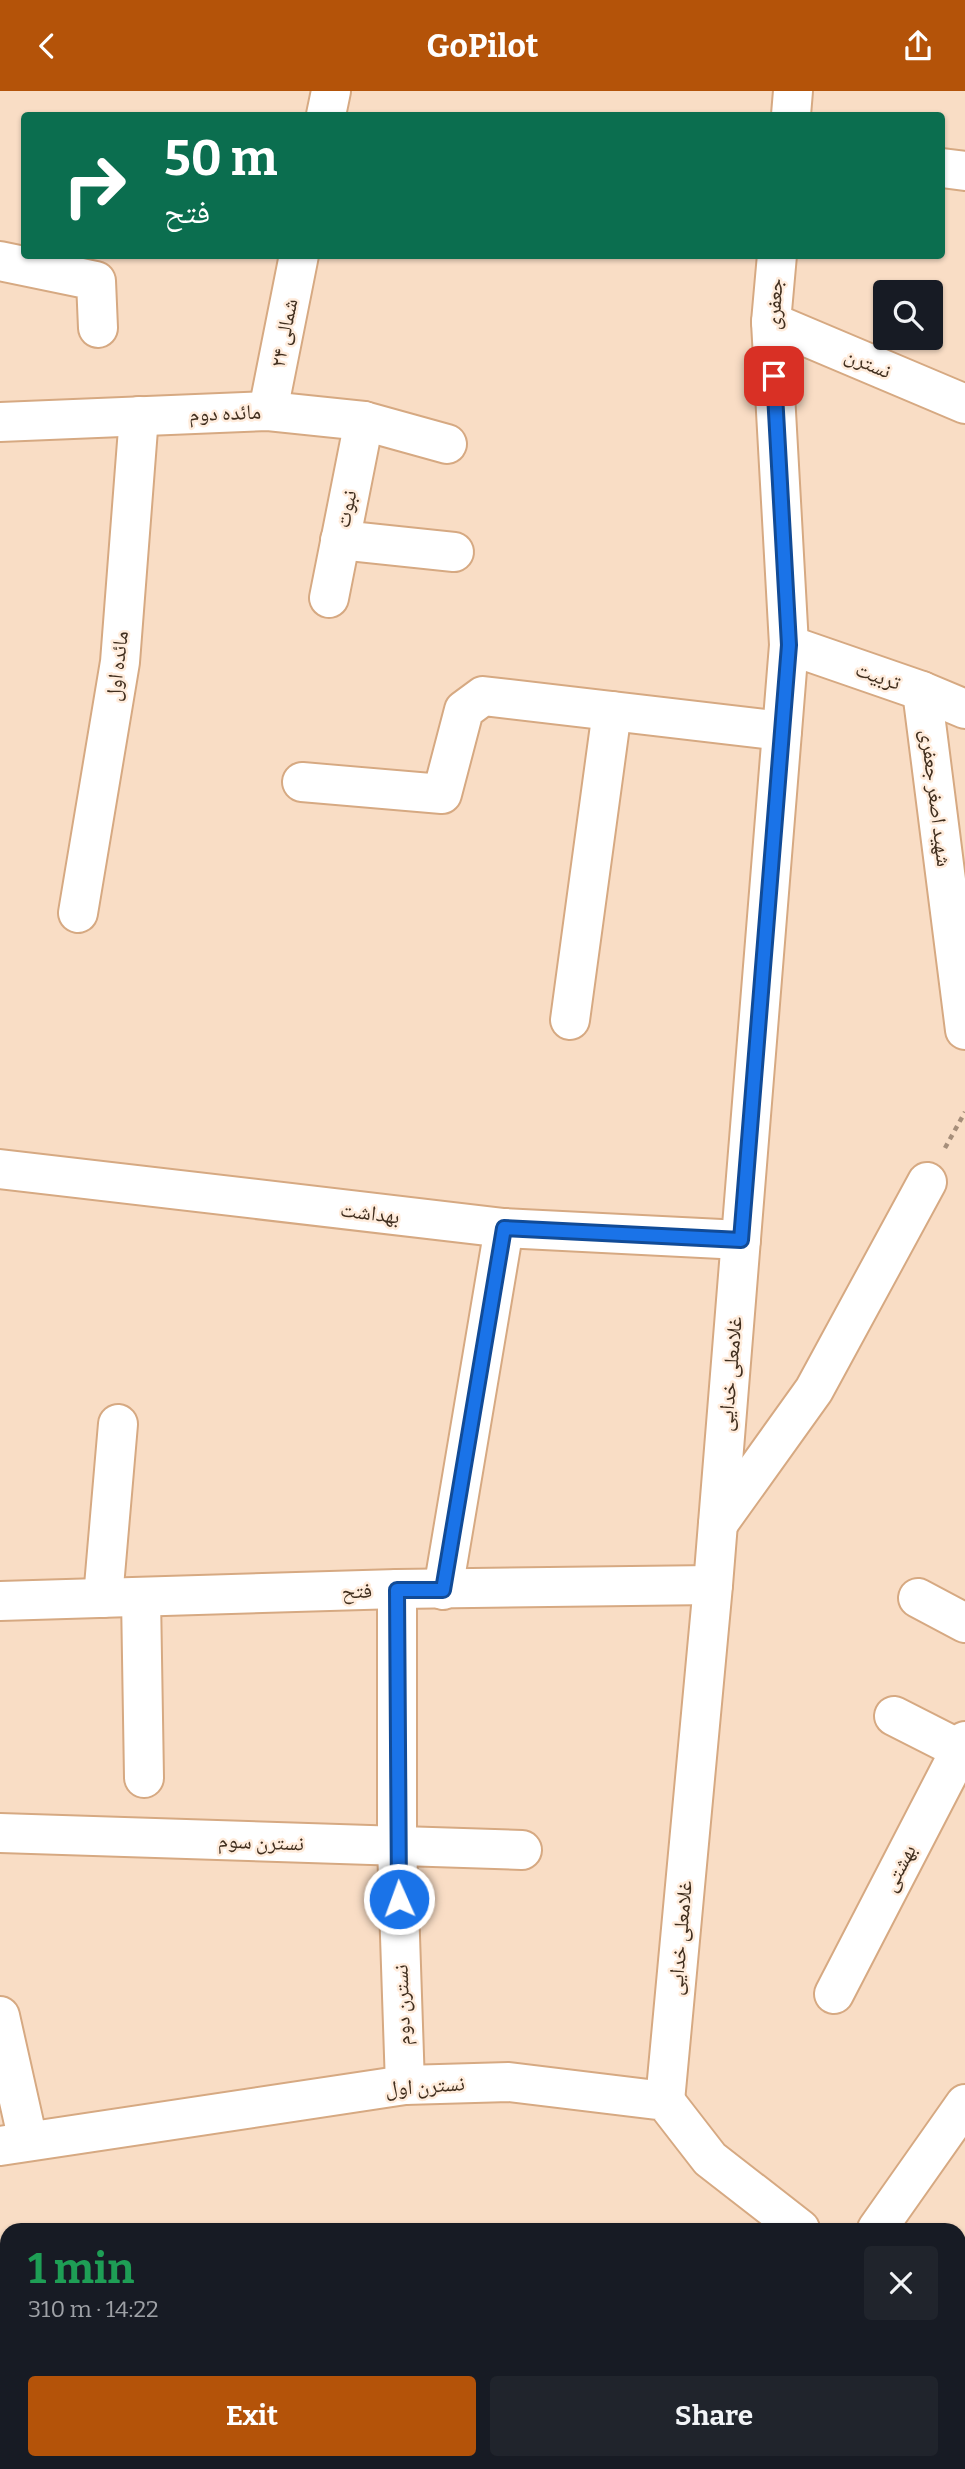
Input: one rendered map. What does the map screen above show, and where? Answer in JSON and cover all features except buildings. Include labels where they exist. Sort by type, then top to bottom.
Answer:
[{"type":"street","points":[[327,112],[331,91]]},
{"type":"street","points":[[790,112],[793,91]]},
{"type":"street","points":[[945,168],[965,171]]},
{"type":"street","name":"۲۴ شمالی","points":[[268,411],[298,259]]},
{"type":"street","name":"جعفری","points":[[777,259],[771,322],[789,645]]},
{"type":"street","points":[[0,261],[96,281],[98,327]]},
{"type":"street","name":"نسترن","points":[[771,322],[965,404]]},
{"type":"street","name":"مائده دوم","points":[[0,422],[268,411],[364,421],[447,444]]},
{"type":"street","name":"مائده اول","points":[[78,913],[120,662],[139,416]]},
{"type":"street","name":"نبوت","points":[[329,598],[364,421]]},
{"type":"street","points":[[340,540],[454,552]]},
{"type":"street","name":"تربیت","points":[[789,645],[922,691],[965,709]]},
{"type":"street","name":"غلامعلی خدایی","points":[[665,2101],[713,1585],[789,645]]},
{"type":"street","name":"شهید اصغر جعفری","points":[[922,691],[965,1030]]},
{"type":"street","points":[[302,782],[442,795],[464,710],[483,696],[782,731]]},
{"type":"street","points":[[570,1020],[612,711]]},
{"type":"street","name":"بهداشت","points":[[0,1169],[504,1228],[741,1240]]},
{"type":"street","points":[[718,1524],[814,1390],[927,1182]]},
{"type":"street","points":[[443,1590],[504,1228]]},
{"type":"street","points":[[103,1598],[118,1424]]},
{"type":"street","name":"فتح","points":[[0,1601],[713,1585]]},
{"type":"street","name":"نسترن دوم","points":[[397,1590],[397,1847],[405,2085]]},
{"type":"street","points":[[141,1597],[144,1778]]},
{"type":"street","points":[[918,1598],[965,1623]]},
{"type":"street","points":[[894,1716],[963,1746]]},
{"type":"street","name":"بهشتی","points":[[834,1994],[963,1746]]},
{"type":"street","name":"نسترن سوم","points":[[0,1833],[522,1850]]},
{"type":"street","points":[[0,2016],[14,2144]]},
{"type":"street","name":"نسترن اول","points":[[14,2144],[405,2085],[509,2082],[665,2101]]},
{"type":"street","points":[[665,2101],[710,2159],[792,2223]]},
{"type":"street","points":[[881,2223],[965,2104]]},
{"type":"route","points":[[399,1899],[397,1590],[443,1590],[504,1228],[741,1240],[789,645],[774,376]]}]
